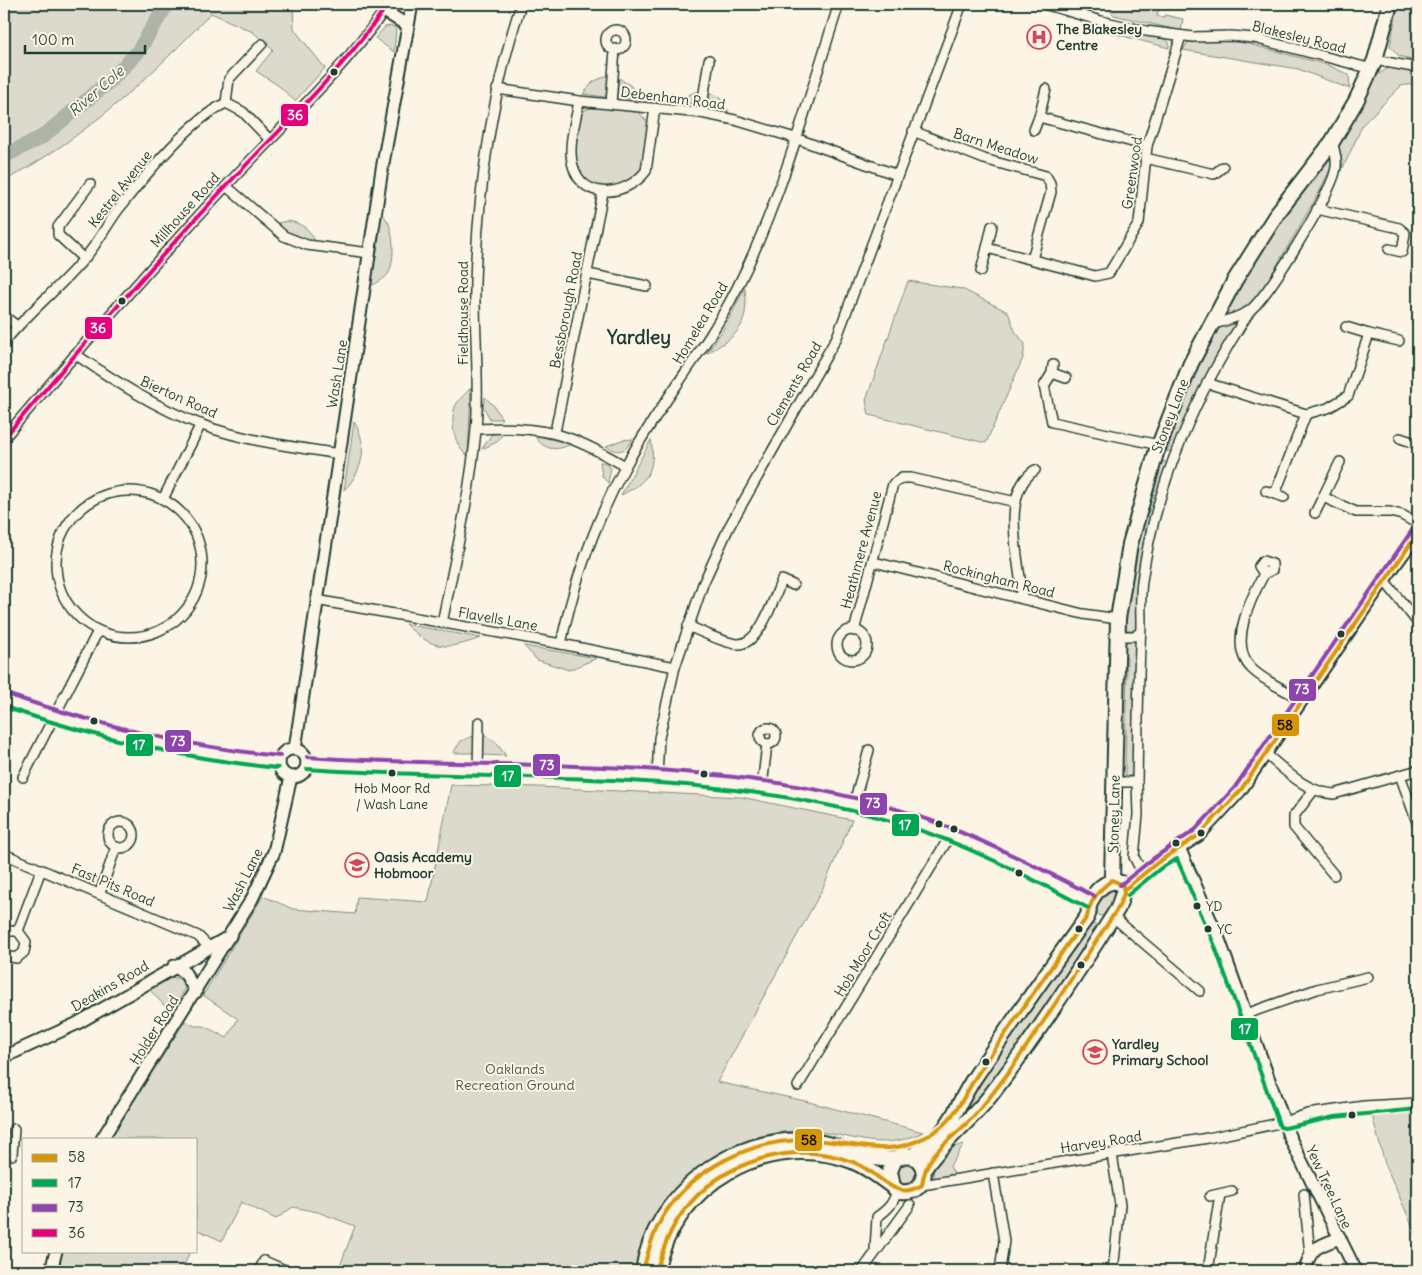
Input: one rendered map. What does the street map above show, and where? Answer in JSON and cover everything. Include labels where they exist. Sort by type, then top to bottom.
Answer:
[{"type":"main road","name":"Stoney Lane","points":[[1112,880],[1118,619],[1130,544],[1157,449],[1191,363],[1235,280],[1278,212],[1332,142],[1374,64],[1390,4]]},
{"type":"main road","points":[[912,1156],[941,1134],[955,1114],[974,1079],[1105,884],[1112,880],[1121,883],[1124,890],[1122,899],[1015,1064],[972,1118],[942,1145],[924,1169]]},
{"type":"main road","points":[[1090,907],[1099,920],[1111,917]]},
{"type":"main road","points":[[643,1271],[652,1242],[667,1212],[679,1196],[698,1177],[736,1153],[772,1142],[808,1140],[875,1151],[896,1149],[918,1142],[939,1129],[955,1114]]},
{"type":"main road","points":[[656,1271],[668,1235],[688,1204],[717,1178],[754,1159],[789,1152],[834,1156],[863,1166],[894,1188],[908,1193],[922,1185],[925,1176],[924,1169],[920,1161],[912,1156],[904,1155],[895,1159],[872,1158],[831,1143]]},
{"type":"main road","points":[[894,1188],[890,1170],[895,1159]]},
{"type":"street","name":"Wash Lane","points":[[295,749],[370,252],[412,4]]},
{"type":"street","name":"Fieldhouse Road","points":[[442,623],[470,485],[476,429],[476,274],[480,212],[497,89],[521,4]]},
{"type":"street","name":"Homelea Road","points":[[561,644],[568,609],[592,535],[625,466],[709,338],[737,288],[760,235],[796,138],[839,4]]},
{"type":"street","name":"Clements Road","points":[[657,777],[659,738],[676,667],[703,584],[729,527],[837,336],[962,4]]},
{"type":"street","name":"Blakesley Road","points":[[1044,4],[1101,22],[1181,36],[1254,38],[1374,64],[1418,68]]},
{"type":"street","points":[[386,7],[407,25]]},
{"type":"street","name":"Millhouse Road","points":[[4,438],[75,354],[226,186],[365,37],[386,7]]},
{"type":"street","name":"Greenwood","points":[[987,248],[1095,276],[1109,273],[1139,223],[1147,146],[1181,36]]},
{"type":"street","points":[[262,44],[229,79],[226,103],[243,112],[270,140]]},
{"type":"street","points":[[611,104],[615,49]]},
{"type":"street","points":[[701,113],[709,60]]},
{"type":"street","name":"Debenham Road","points":[[497,89],[579,101],[701,113],[735,120],[796,138],[897,175]]},
{"type":"street","points":[[1034,130],[1046,89]]},
{"type":"street","points":[[579,101],[571,151],[573,168],[581,181],[588,187],[603,192],[626,189],[646,172],[655,108]]},
{"type":"street","name":"Kestrel Avenue","points":[[4,342],[17,326],[84,259],[118,210],[162,157],[214,109],[226,103]]},
{"type":"street","points":[[1038,117],[1147,146]]},
{"type":"street","name":"Barn Meadow","points":[[914,131],[984,159],[1046,176],[1050,182],[1051,192],[1032,259]]},
{"type":"street","points":[[1143,874],[1134,857],[1138,815],[1137,782],[1142,583],[1148,546],[1174,459],[1207,383],[1250,311],[1269,290],[1317,209],[1335,172],[1336,156],[1332,142]]},
{"type":"street","points":[[1145,158],[1214,174],[1223,167]]},
{"type":"street","points":[[84,259],[58,235],[58,227],[90,184]]},
{"type":"street","points":[[226,186],[284,236],[306,246],[370,252]]},
{"type":"street","name":"Bessborough Road","points":[[555,432],[603,192]]},
{"type":"street","points":[[1317,209],[1399,228],[1405,233],[1402,252],[1389,249]]},
{"type":"street","points":[[981,271],[992,226]]},
{"type":"street","points":[[588,274],[647,286]]},
{"type":"street","points":[[1210,325],[1250,311]]},
{"type":"street","points":[[4,316],[17,326]]},
{"type":"street","points":[[1346,327],[1399,341]]},
{"type":"street","points":[[1207,383],[1306,414],[1328,408],[1348,396],[1369,334]]},
{"type":"street","name":"Bierton Road","points":[[75,354],[126,389],[201,424],[287,446],[340,454]]},
{"type":"street","points":[[1066,378],[1053,369],[1044,386],[1052,422],[1157,449],[1174,459]]},
{"type":"street","points":[[1275,494],[1306,414]]},
{"type":"street","points":[[163,499],[201,424]]},
{"type":"street","points":[[476,429],[513,427],[555,432],[587,444],[625,466]]},
{"type":"street","points":[[1400,438],[1418,444]]},
{"type":"street","points":[[1315,513],[1340,462]]},
{"type":"street","points":[[1022,598],[1013,520],[1016,502],[1026,479],[1035,470]]},
{"type":"street","name":"Heathmere Avenue","points":[[854,631],[874,562],[893,484],[902,478],[1016,502]]},
{"type":"street","points":[[128,491],[146,493],[163,499],[180,511],[193,527],[198,540],[203,567],[199,588],[190,606],[176,621],[158,632],[138,638],[117,637],[98,631],[82,621],[70,608],[61,593],[56,576],[56,558],[60,540],[68,524],[79,510],[94,500],[110,494],[128,491]]},
{"type":"street","points":[[1323,498],[1356,512],[1390,512],[1402,515],[1418,524]]},
{"type":"street","points":[[1124,890],[1143,874],[1199,835],[1240,791],[1418,533]]},
{"type":"street","name":"Rockingham Road","points":[[874,562],[1083,614],[1118,619]]},
{"type":"street","points":[[1264,574],[1242,628],[1241,638],[1245,657],[1253,670],[1302,700]]},
{"type":"street","points":[[688,626],[733,643],[745,643],[752,639],[762,624],[782,580],[793,585]]},
{"type":"street","points":[[1384,580],[1418,623]]},
{"type":"street","name":"Flavells Lane","points":[[316,600],[561,644],[676,667]]},
{"type":"street","points":[[22,777],[98,631]]},
{"type":"street","points":[[1117,636],[1134,636],[1140,633]]},
{"type":"street","points":[[4,700],[107,732],[192,750],[279,762]]},
{"type":"street","points":[[478,770],[479,722]]},
{"type":"street","points":[[762,787],[767,744]]},
{"type":"street","points":[[295,749],[304,755],[307,763],[302,773],[291,777],[282,771],[279,762],[284,752],[295,749]]},
{"type":"street","points":[[853,806],[869,750]]},
{"type":"street","points":[[1267,754],[1313,791],[1334,794],[1418,770]]},
{"type":"street","points":[[307,763],[657,777],[729,782],[762,787],[853,806],[907,820],[950,836],[1053,882],[1090,907]]},
{"type":"street","points":[[1400,775],[1418,824]]},
{"type":"street","name":"Wash Lane","points":[[230,936],[252,899],[274,852],[291,777]]},
{"type":"street","points":[[1115,782],[1137,782]]},
{"type":"street","points":[[1313,791],[1294,816],[1294,827],[1334,875]]},
{"type":"street","name":"Hob Moor Croft","points":[[798,1086],[950,836]]},
{"type":"street","points":[[100,893],[116,847]]},
{"type":"street","name":"Yew Tree Lane","points":[[1180,850],[1220,942],[1295,1151],[1340,1238],[1316,1247],[1310,1255]]},
{"type":"street","name":"Fast Pits Road","points":[[4,854],[198,936],[209,947]]},
{"type":"street","points":[[18,931],[41,870]]},
{"type":"street","points":[[1111,917],[1200,991]]},
{"type":"street","points":[[4,933],[18,931],[25,938],[26,947],[24,952],[17,958],[4,956]]},
{"type":"street","name":"Deakins Road","points":[[4,1057],[76,1024],[174,966],[230,936]]},
{"type":"street","name":"Holder Road","points":[[103,1138],[230,936]]},
{"type":"street","points":[[174,966],[185,973],[196,992]]},
{"type":"street","points":[[1246,1014],[1317,989],[1368,977]]},
{"type":"street","name":"Harvey Road","points":[[922,1185],[1208,1138],[1334,1110],[1418,1103]]},
{"type":"street","points":[[12,1155],[14,1129]]},
{"type":"street","points":[[4,1140],[14,1141]]},
{"type":"street","points":[[1112,1154],[1120,1205],[1112,1271]]},
{"type":"street","points":[[993,1173],[1004,1240],[1000,1271]]},
{"type":"street","points":[[874,1254],[878,1240],[877,1217],[888,1208],[896,1195],[894,1188]]},
{"type":"street","points":[[1210,1196],[1232,1191]]},
{"type":"street","points":[[1208,1271],[1220,1194]]},
{"type":"street","points":[[1304,1194],[1310,1255],[1305,1271]]},
{"type":"street","points":[[862,1271],[910,1205]]},
{"type":"street","points":[[1340,1238],[1356,1271]]},
{"type":"street","points":[[51,1271],[56,1252]]},
{"type":"street","points":[[259,1271],[264,1262],[287,1271]]},
{"type":"green space","points":[[4,4],[293,4],[294,29],[325,68],[295,101],[279,86],[256,71],[273,50],[253,32],[211,13],[164,61],[114,106],[61,146],[4,181]]},
{"type":"green space","points":[[1112,4],[1157,4],[1159,7],[1157,16],[1164,17],[1165,15],[1183,19],[1181,31],[1114,15],[1110,11]]},
{"type":"green space","points":[[1398,4],[1418,4],[1418,33],[1415,57],[1411,60],[1399,56],[1390,46]]},
{"type":"green space","points":[[391,26],[396,28],[394,52],[375,38],[385,27]]},
{"type":"green space","points":[[1098,27],[1165,39],[1169,42],[1169,48],[1096,29]]},
{"type":"green space","points":[[1233,40],[1328,65],[1349,75],[1350,89],[1298,69],[1183,50],[1188,42]]},
{"type":"green space","points":[[1392,68],[1418,72],[1418,83],[1401,86],[1363,124],[1343,168],[1339,145],[1375,77],[1386,69]]},
{"type":"green space","points":[[606,76],[610,77],[609,92],[605,97],[583,94],[593,82]]},
{"type":"green space","points":[[619,78],[631,86],[640,100],[619,97],[616,92]]},
{"type":"green space","points":[[695,92],[701,92],[697,104],[673,102]]},
{"type":"green space","points":[[710,93],[719,97],[729,112],[710,108],[708,105]]},
{"type":"green space","points":[[591,108],[637,110],[649,124],[643,166],[637,177],[629,184],[607,188],[587,180],[579,171],[574,154],[576,136],[582,111]]},
{"type":"green space","points":[[1332,151],[1334,161],[1320,191],[1263,289],[1246,308],[1218,320],[1264,245]]},
{"type":"green space","points":[[381,214],[386,218],[391,233],[393,242],[392,261],[387,276],[371,286]]},
{"type":"green space","points":[[287,221],[298,223],[306,228],[316,244],[285,234],[273,224]]},
{"type":"green space","points":[[908,281],[962,289],[1008,312],[1015,331],[1025,344],[1023,358],[986,443],[869,415],[866,400]]},
{"type":"green space","points":[[745,288],[745,313],[739,329],[726,341],[706,354],[723,330]]},
{"type":"green space","points":[[1237,319],[1238,322],[1173,449],[1167,452],[1191,378],[1214,327]]},
{"type":"green space","points":[[471,388],[468,456],[459,447],[456,440],[453,420],[456,404]]},
{"type":"green space","points":[[485,397],[494,406],[502,419],[490,419],[483,406]]},
{"type":"green space","points":[[354,422],[361,439],[362,458],[356,475],[344,490]]},
{"type":"green space","points":[[504,432],[497,442],[482,449],[492,434]]},
{"type":"green space","points":[[534,435],[571,444],[555,449],[550,448],[541,444]]},
{"type":"green space","points":[[633,439],[627,447],[618,451],[606,446],[622,440]]},
{"type":"green space","points":[[651,440],[652,459],[648,474],[638,485],[621,495]]},
{"type":"green space","points":[[1160,461],[1166,462],[1169,466],[1138,588],[1137,627],[1135,630],[1123,630],[1130,574]]},
{"type":"green space","points":[[600,462],[604,462],[611,468],[608,483],[602,476]]},
{"type":"green space","points":[[405,624],[481,638],[458,645],[441,646],[424,639]]},
{"type":"green space","points":[[1123,640],[1136,640],[1138,643],[1134,772],[1132,775],[1125,777],[1127,659],[1122,649]]},
{"type":"green space","points":[[524,646],[597,658],[569,670],[537,660]]},
{"type":"green space","points":[[476,735],[473,753],[453,753],[461,741]]},
{"type":"green space","points":[[484,735],[495,741],[506,756],[483,755]]},
{"type":"green space","name":"Oaklands Recreation Ground","points":[[451,785],[539,787],[741,797],[852,820],[823,888],[717,1082],[805,1101],[923,1132],[907,1138],[879,1142],[808,1131],[777,1133],[747,1140],[720,1152],[696,1169],[674,1190],[657,1214],[644,1241],[635,1271],[338,1271],[355,1226],[318,1212],[293,1207],[276,1219],[241,1202],[222,1241],[198,1230],[198,1138],[110,1138],[185,1021],[195,1026],[204,1026],[227,1038],[238,1019],[203,995],[263,896],[293,909],[355,914],[357,897],[428,902]]},
{"type":"green space","points":[[1112,889],[1118,891],[1119,894],[1108,914],[1100,916],[1097,913],[1098,904]]},
{"type":"green space","points":[[1090,923],[1100,927],[1014,1054],[957,1126],[958,1118],[980,1081]]},
{"type":"green space","points":[[171,977],[180,979],[185,987],[182,995],[170,1012],[150,990]]},
{"type":"green space","points":[[1418,1112],[1418,1239],[1385,1164],[1372,1115]]},
{"type":"green space","points":[[964,1144],[950,1166],[954,1174],[933,1179],[935,1165],[941,1155],[951,1148]]},
{"type":"green space","points":[[906,1161],[914,1165],[918,1173],[914,1181],[906,1185],[898,1181],[894,1173],[898,1165]]},
{"type":"green space","points":[[62,1252],[190,1252],[182,1271],[57,1271]]},
{"type":"waterway","name":"River Cole","points":[[4,156],[42,137],[111,80],[137,53],[167,4]]},
{"type":"transit line","name":"36","points":[[4,438],[170,247],[332,75],[388,4]]},
{"type":"transit line","name":"73","points":[[1120,885],[1154,858],[1195,830],[1235,787],[1413,529]]},
{"type":"transit line","name":"58","points":[[1124,890],[1157,863],[1199,835],[1240,791],[1418,533]]},
{"type":"transit line","name":"73","points":[[6,694],[73,715],[141,733],[210,747],[280,756]]},
{"type":"transit line","name":"17","points":[[4,707],[105,737],[174,753],[278,768]]},
{"type":"transit line","name":"73","points":[[307,757],[610,767],[686,772],[761,780],[835,794],[933,821],[980,840],[1094,896]]},
{"type":"transit line","name":"17","points":[[307,769],[608,780],[683,785],[757,793],[831,806],[904,825],[952,842],[998,862],[1088,908]]},
{"type":"transit line","name":"17","points":[[1128,895],[1161,868],[1177,859],[1214,944],[1280,1127],[1285,1128],[1334,1117],[1418,1109]]},
{"type":"transit line","name":"58","points":[[643,1271],[656,1231],[662,1218],[674,1201],[689,1185],[724,1161],[764,1145],[785,1141],[825,1141],[872,1148],[887,1148],[903,1146],[937,1130],[951,1117],[981,1069],[1087,917],[1090,905],[1096,896],[1112,880],[1123,885],[1124,894],[1118,908],[1045,1019],[983,1106],[934,1155],[924,1173],[922,1185],[912,1190],[895,1188],[863,1167],[830,1155],[783,1154],[760,1159],[717,1179],[699,1194],[683,1212],[674,1226],[656,1271]]},
{"type":"place","name":"The Blakesley Centre","points":[[1039,37]]},
{"type":"place","name":"Hob Moor Rd / Wash Lane","points":[[392,773]]},
{"type":"place","name":"Oasis Academy Hobmoor","points":[[357,865]]},
{"type":"place","name":"YD","points":[[1197,906]]},
{"type":"place","name":"YC","points":[[1208,929]]},
{"type":"place","name":"Yardley Primary School","points":[[1095,1052]]},
{"type":"district","name":"Yardley","points":[[639,337]]}]
